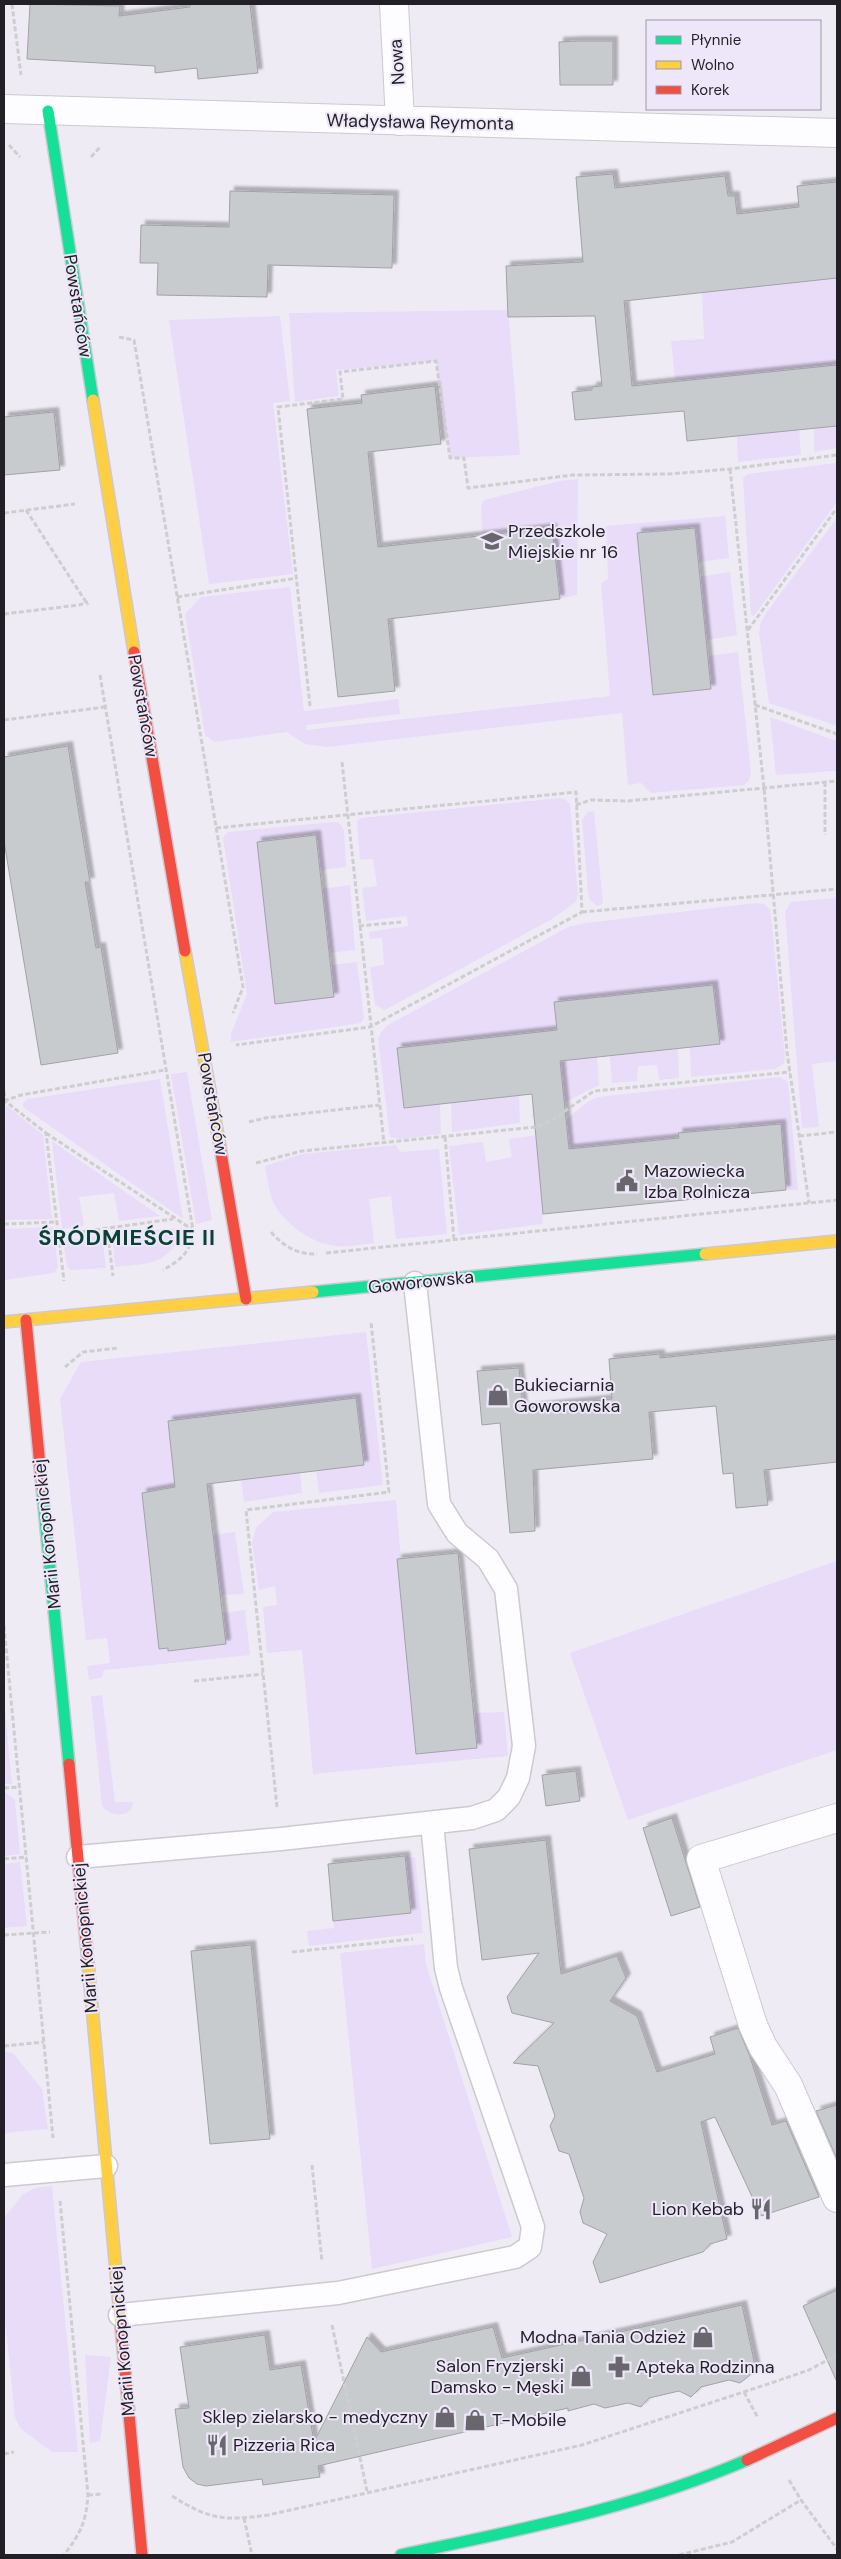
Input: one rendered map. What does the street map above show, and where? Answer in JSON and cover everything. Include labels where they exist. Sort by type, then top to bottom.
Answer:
[{"type":"street","name":"Nowa","points":[[394,4],[400,121]]},
{"type":"street","name":"Władysława Reymonta","points":[[4,109],[837,133]]},
{"type":"street","name":"Powstańców","points":[[48,110],[126,614],[246,1299]]},
{"type":"street","name":"Goworowska","points":[[4,1322],[837,1241]]},
{"type":"street","name":"Marii Konopnickiej","points":[[26,1320],[78,1857],[142,2555]]},
{"type":"street","points":[[837,1818],[701,1859],[753,2025],[763,2047],[788,2085],[837,2198]]},
{"type":"street","points":[[401,2555],[633,2502],[684,2485],[774,2448],[837,2418]]},
{"type":"lane","points":[[78,1857],[281,1839],[472,1818],[496,1810],[509,1798],[518,1778],[524,1746],[506,1589],[488,1559],[457,1533],[439,1504],[415,1283]]},
{"type":"lane","points":[[120,2316],[326,2294],[515,2257],[530,2247],[533,2228],[451,1988],[443,1936],[432,1823]]},
{"type":"lane","points":[[4,2175],[106,2166]]},
{"type":"path","points":[[12,4],[22,77]]},
{"type":"path","points":[[88,164],[93,154],[106,141]]},
{"type":"path","points":[[4,143],[15,152],[22,164]]},
{"type":"path","points":[[115,336],[134,340],[243,987],[232,1015]]},
{"type":"path","points":[[310,706],[278,407],[343,399],[340,372],[436,361],[450,458],[464,458],[468,488],[574,475],[669,474],[730,469],[837,455]]},
{"type":"path","points":[[730,469],[764,788],[790,1072],[809,1203]]},
{"type":"path","points":[[4,513],[81,503]]},
{"type":"path","points":[[748,630],[837,508]]},
{"type":"path","points":[[26,510],[89,601],[89,611]]},
{"type":"path","points":[[177,597],[297,578]]},
{"type":"path","points":[[4,614],[89,601]]},
{"type":"path","points":[[99,668],[193,1230],[192,1243],[186,1254],[163,1270],[154,1271]]},
{"type":"path","points":[[755,705],[837,734]]},
{"type":"path","points":[[4,720],[105,707]]},
{"type":"path","points":[[342,762],[384,1144]]},
{"type":"path","points":[[576,804],[591,800],[628,801],[837,781]]},
{"type":"path","points":[[824,782],[826,835]]},
{"type":"path","points":[[216,828],[576,792],[582,912]]},
{"type":"path","points":[[228,1046],[370,1027],[582,912],[837,889]]},
{"type":"path","points":[[359,926],[402,922]]},
{"type":"path","points":[[5,1101],[22,1095],[165,1070]]},
{"type":"path","points":[[250,1164],[302,1151],[536,1127],[552,1120],[594,1091],[790,1072]]},
{"type":"path","points":[[4,1091],[5,1101],[46,1133],[193,1230]]},
{"type":"path","points":[[243,1124],[265,1118],[380,1105]]},
{"type":"path","points":[[799,1136],[837,1132]]},
{"type":"path","points":[[46,1133],[64,1281]]},
{"type":"path","points":[[445,1137],[454,1240]]},
{"type":"path","points":[[266,1226],[276,1237],[302,1254],[837,1200]]},
{"type":"path","points":[[58,1235],[174,1219]]},
{"type":"path","points":[[4,1224],[57,1222]]},
{"type":"path","points":[[107,1228],[113,1276]]},
{"type":"path","points":[[103,1277],[121,1275]]},
{"type":"path","points":[[55,1282],[74,1280]]},
{"type":"path","points":[[281,1839],[246,1510],[389,1492],[371,1322]]},
{"type":"path","points":[[61,1371],[83,1352],[123,1348]]},
{"type":"path","points":[[4,1626],[88,2495],[86,2516],[79,2536],[64,2555]]},
{"type":"path","points":[[194,1681],[263,1674]]},
{"type":"path","points":[[4,1788],[20,1787]]},
{"type":"path","points":[[4,1859],[27,1857]]},
{"type":"path","points":[[292,1952],[443,1936]]},
{"type":"path","points":[[4,2046],[44,2042]]},
{"type":"path","points":[[312,2165],[326,2294],[367,2491]]},
{"type":"path","points":[[168,2491],[204,2514],[236,2520],[268,2515],[367,2491],[582,2445],[809,2370],[837,2355]]},
{"type":"path","points":[[4,2454],[14,2452]]},
{"type":"path","points":[[679,2555],[732,2542],[801,2500]]},
{"type":"path","points":[[244,2518],[252,2555]]},
{"type":"shaded area","points":[[837,278],[837,365],[681,381],[675,379],[671,341],[704,339],[702,292]]},
{"type":"shaded area","points":[[508,310],[520,455],[450,458],[436,361],[336,370],[339,396],[295,402],[289,313]]},
{"type":"shaded area","points":[[280,316],[290,401],[273,403],[293,574],[209,584],[169,320]]},
{"type":"shaded area","points":[[837,426],[837,448],[814,452],[814,428]]},
{"type":"shaded area","points":[[799,430],[801,455],[738,462],[737,436]]},
{"type":"shaded area","points":[[837,463],[837,502],[754,616],[751,615],[743,478],[748,474]]},
{"type":"shaded area","points":[[578,479],[577,595],[560,599],[552,528],[483,535],[481,507],[484,500],[559,481]]},
{"type":"shaded area","points":[[725,516],[729,558],[699,562],[695,528],[637,534],[653,694],[708,656],[738,652],[751,773],[749,780],[744,785],[651,793],[641,783],[628,785],[622,713],[327,747],[305,744],[287,732],[214,742],[205,735],[185,614],[201,597],[290,587],[304,711],[398,699],[400,714],[307,725],[306,730],[610,696],[601,583],[608,579],[606,526]]},
{"type":"shaded area","points":[[837,518],[837,726],[769,703],[759,633],[761,622],[766,613]]},
{"type":"shaded area","points":[[730,572],[737,635],[706,640],[700,577]]},
{"type":"shaded area","points":[[770,717],[837,741],[837,771],[776,775]]},
{"type":"shaded area","points":[[559,798],[565,799],[570,804],[578,894],[576,902],[552,919],[385,1010],[375,1005],[370,967],[384,965],[382,938],[370,939],[369,932],[408,926],[407,916],[366,921],[362,888],[377,886],[373,859],[360,860],[357,821],[361,818]]},
{"type":"shaded area","points":[[594,811],[603,904],[597,906],[590,900],[588,892],[582,820],[588,812]]},
{"type":"shaded area","points":[[339,823],[344,830],[346,867],[320,870],[316,835],[257,842],[275,1003],[334,997],[331,965],[357,962],[364,1018],[361,1023],[231,1042],[231,1034],[247,994],[223,838],[228,832]]},
{"type":"shaded area","points":[[350,885],[355,950],[329,953],[322,889]]},
{"type":"shaded area","points":[[837,898],[837,1061],[812,1064],[819,1127],[802,1128],[785,912],[791,902]]},
{"type":"shaded area","points":[[756,903],[764,904],[770,909],[772,925],[785,1057],[784,1063],[775,1069],[691,1077],[690,1047],[720,1044],[713,986],[554,1002],[557,1030],[397,1048],[404,1108],[440,1104],[441,1134],[400,1139],[390,1137],[378,1039],[381,1032],[388,1025],[568,927],[586,923]]},
{"type":"shaded area","points":[[678,1049],[679,1078],[659,1080],[657,1065],[638,1066],[637,1081],[612,1083],[610,1056]]},
{"type":"shaded area","points":[[597,1057],[599,1085],[532,1119],[533,1094],[560,1061]]},
{"type":"shaded area","points":[[187,1072],[212,1220],[196,1224],[171,1074]]},
{"type":"shaded area","points":[[780,1077],[788,1082],[798,1190],[786,1190],[781,1125],[740,1128],[739,1123],[720,1125],[720,1130],[679,1133],[684,1199],[537,1153],[543,1214],[542,1224],[459,1235],[449,1146],[483,1142],[486,1162],[512,1157],[509,1139],[533,1136],[550,1131],[597,1097]]},
{"type":"shaded area","points":[[160,1079],[183,1219],[23,1107],[23,1103],[28,1099]]},
{"type":"shaded area","points":[[519,1095],[520,1123],[452,1132],[451,1103]]},
{"type":"shaded area","points":[[6,1105],[43,1135],[52,1219],[4,1220]]},
{"type":"shaded area","points":[[52,1141],[160,1216],[119,1221],[114,1193],[79,1197],[84,1226],[62,1229]]},
{"type":"shaded area","points":[[396,1145],[400,1152],[439,1149],[447,1234],[396,1239],[391,1196],[369,1199],[374,1243],[336,1246],[316,1241],[306,1236],[288,1222],[275,1205],[270,1192],[265,1166],[302,1154]]},
{"type":"shaded area","points":[[53,1227],[58,1267],[54,1273],[4,1280],[4,1229]]},
{"type":"shaded area","points":[[187,1228],[172,1249],[158,1260],[150,1263],[115,1267],[112,1232]]},
{"type":"shaded area","points":[[102,1235],[106,1268],[71,1270],[67,1267],[63,1240]]},
{"type":"shaded area","points":[[366,1332],[383,1485],[319,1493],[316,1471],[364,1465],[356,1398],[325,1402],[293,1412],[292,1405],[229,1412],[229,1419],[199,1418],[168,1421],[175,1487],[142,1493],[145,1522],[152,1521],[155,1539],[146,1540],[153,1599],[162,1599],[164,1617],[155,1619],[159,1649],[168,1648],[168,1651],[226,1644],[223,1613],[245,1610],[250,1655],[104,1670],[102,1677],[89,1680],[87,1666],[110,1663],[107,1638],[86,1640],[60,1399],[81,1362]]},
{"type":"shaded area","points":[[300,1473],[302,1493],[244,1502],[241,1480]]},
{"type":"shaded area","points":[[396,1500],[401,1559],[397,1559],[416,1754],[477,1748],[474,1713],[504,1712],[508,1756],[313,1774],[302,1650],[267,1653],[263,1607],[277,1605],[275,1586],[259,1590],[252,1543],[256,1528],[273,1512]]},
{"type":"shaded area","points":[[235,1532],[244,1594],[220,1595],[213,1535]]},
{"type":"shaded area","points":[[837,1561],[837,1750],[628,1820],[570,1653]]},
{"type":"shaded area","points":[[102,1695],[115,1802],[133,1802],[132,1809],[125,1814],[109,1812],[102,1806],[91,1696]]},
{"type":"shaded area","points":[[4,1700],[12,1784],[4,1784]]},
{"type":"shaded area","points":[[4,1791],[15,1800],[20,1854],[4,1856]]},
{"type":"shaded area","points":[[405,1856],[415,1858],[423,1933],[309,1946],[307,1931],[334,1928],[333,1921],[410,1913]]},
{"type":"shaded area","points":[[20,1862],[27,1926],[4,1928],[4,1864]]},
{"type":"shaded area","points":[[424,1944],[426,1964],[512,2237],[372,2269],[340,1953]]},
{"type":"shaded area","points":[[4,2052],[13,2053],[42,2089],[48,2129],[4,2133]]},
{"type":"shaded area","points":[[52,2186],[78,2452],[52,2452],[20,2428],[15,2417],[4,2310],[4,2218],[23,2194],[35,2188]]},
{"type":"shaded area","points":[[85,2355],[111,2357],[100,2441],[90,2443]]},
{"type":"building","points":[[30,4],[120,6],[119,16],[190,7],[190,4],[250,4],[258,73],[198,79],[197,68],[155,73],[155,66],[27,59]]},
{"type":"building","points":[[613,41],[613,85],[560,85],[559,42]]},
{"type":"building","points":[[613,174],[615,188],[725,176],[728,196],[735,196],[737,214],[799,207],[797,186],[837,182],[837,278],[624,301],[632,386],[837,365],[837,426],[687,441],[684,411],[575,420],[572,392],[592,390],[592,387],[602,386],[595,316],[508,317],[506,266],[583,262],[576,177]]},
{"type":"building","points":[[230,191],[394,195],[392,268],[268,265],[267,297],[157,295],[158,263],[140,263],[141,225],[229,227]]},
{"type":"building","name":"Przedszkole Miejskie nr 16","points":[[435,386],[441,444],[368,452],[378,547],[552,528],[560,599],[388,619],[395,691],[338,697],[307,409],[362,403],[361,395]]},
{"type":"building","points":[[54,412],[60,470],[4,475],[4,417]]},
{"type":"building","points":[[695,528],[711,689],[653,695],[637,533]]},
{"type":"building","points":[[68,746],[90,882],[85,882],[96,948],[101,947],[118,1053],[41,1065],[4,841],[4,757]]},
{"type":"building","points":[[316,835],[334,997],[275,1004],[257,842]]},
{"type":"building","points":[[713,985],[720,1044],[560,1061],[569,1149],[679,1138],[678,1133],[781,1124],[786,1190],[543,1214],[532,1094],[404,1108],[397,1048],[557,1030],[554,1002]]},
{"type":"building","points":[[837,1339],[837,1462],[764,1470],[768,1505],[736,1508],[733,1473],[723,1474],[716,1406],[649,1412],[653,1459],[533,1470],[535,1531],[510,1533],[500,1423],[482,1425],[477,1371],[519,1368],[523,1408],[612,1399],[609,1359],[660,1354],[660,1358]]},
{"type":"building","points":[[356,1398],[364,1465],[207,1484],[226,1644],[168,1651],[168,1648],[159,1649],[142,1493],[175,1487],[168,1421]]},
{"type":"building","points":[[458,1553],[477,1748],[416,1754],[397,1559]]},
{"type":"building","points":[[576,1771],[580,1801],[546,1806],[542,1775]]},
{"type":"building","points":[[672,1818],[700,1907],[671,1916],[643,1828]]},
{"type":"building","points":[[546,1840],[561,1974],[617,1956],[626,1978],[610,2001],[637,2016],[657,2072],[715,2054],[710,2037],[738,2028],[749,2054],[772,2125],[786,2121],[819,2197],[761,2216],[715,2117],[701,2122],[727,2239],[710,2244],[703,2252],[600,2283],[593,2262],[607,2234],[583,2223],[580,2212],[584,2198],[569,2154],[559,2151],[550,2126],[555,2116],[538,2066],[513,2063],[554,2023],[512,2013],[507,1997],[539,1953],[482,1960],[469,1849]]},
{"type":"building","points":[[405,1856],[411,1913],[333,1921],[328,1864]]},
{"type":"building","points":[[251,1945],[270,2139],[210,2144],[191,1951]]},
{"type":"building","points":[[837,2105],[837,2159],[816,2111]]},
{"type":"building","points":[[837,2290],[837,2382],[803,2306]]},
{"type":"building","points":[[742,2305],[756,2370],[740,2383],[729,2380],[701,2387],[691,2397],[679,2391],[649,2398],[641,2407],[628,2403],[605,2408],[594,2404],[568,2411],[568,2408],[318,2466],[320,2477],[263,2485],[262,2479],[206,2486],[197,2484],[189,2478],[183,2467],[175,2409],[189,2408],[180,2347],[265,2335],[270,2370],[301,2365],[314,2442],[367,2337],[381,2352],[493,2327],[502,2358]]},
{"type":"traffic: fast","points":[[48,111],[93,400]]},
{"type":"traffic: fast","points":[[313,1292],[705,1254]]},
{"type":"traffic: fast","points":[[42,1487],[69,1764]]},
{"type":"traffic: fast","points":[[401,2555],[533,2527],[620,2505],[663,2492],[747,2460]]},
{"type":"traffic: slow","points":[[93,400],[134,652]]},
{"type":"traffic: slow","points":[[185,951],[220,1147]]},
{"type":"traffic: slow","points":[[705,1254],[837,1241]]},
{"type":"traffic: slow","points":[[4,1322],[313,1292]]},
{"type":"traffic: slow","points":[[88,1962],[121,2327]]},
{"type":"traffic: jam","points":[[134,652],[185,951]]},
{"type":"traffic: jam","points":[[220,1147],[246,1299]]},
{"type":"traffic: jam","points":[[26,1320],[42,1487]]},
{"type":"traffic: jam","points":[[69,1764],[88,1962]]},
{"type":"traffic: jam","points":[[121,2327],[142,2555]]},
{"type":"traffic: jam","points":[[747,2460],[837,2418]]},
{"type":"place","name":"Przedszkole Miejskie nr 16","points":[[492,541]]},
{"type":"place","name":"Mazowiecka Izba Rolnicza","points":[[627,1181]]},
{"type":"place","name":"Bukieciarnia Goworowska","points":[[498,1395]]},
{"type":"place","name":"Lion Kebab","points":[[761,2209]]},
{"type":"place","name":"Modna Tania Odzież","points":[[703,2337]]},
{"type":"place","name":"Apteka Rodzinna","points":[[619,2367]]},
{"type":"place","name":"Salon Fryzjerski Damsko - Męski","points":[[581,2376]]},
{"type":"place","name":"Sklep zielarsko - medyczny","points":[[445,2417]]},
{"type":"place","name":"T-Mobile","points":[[475,2420]]},
{"type":"place","name":"Pizzeria Rica","points":[[217,2445]]},
{"type":"district","name":"ŚRÓDMIEŚCIE II","points":[[127,1237]]}]
